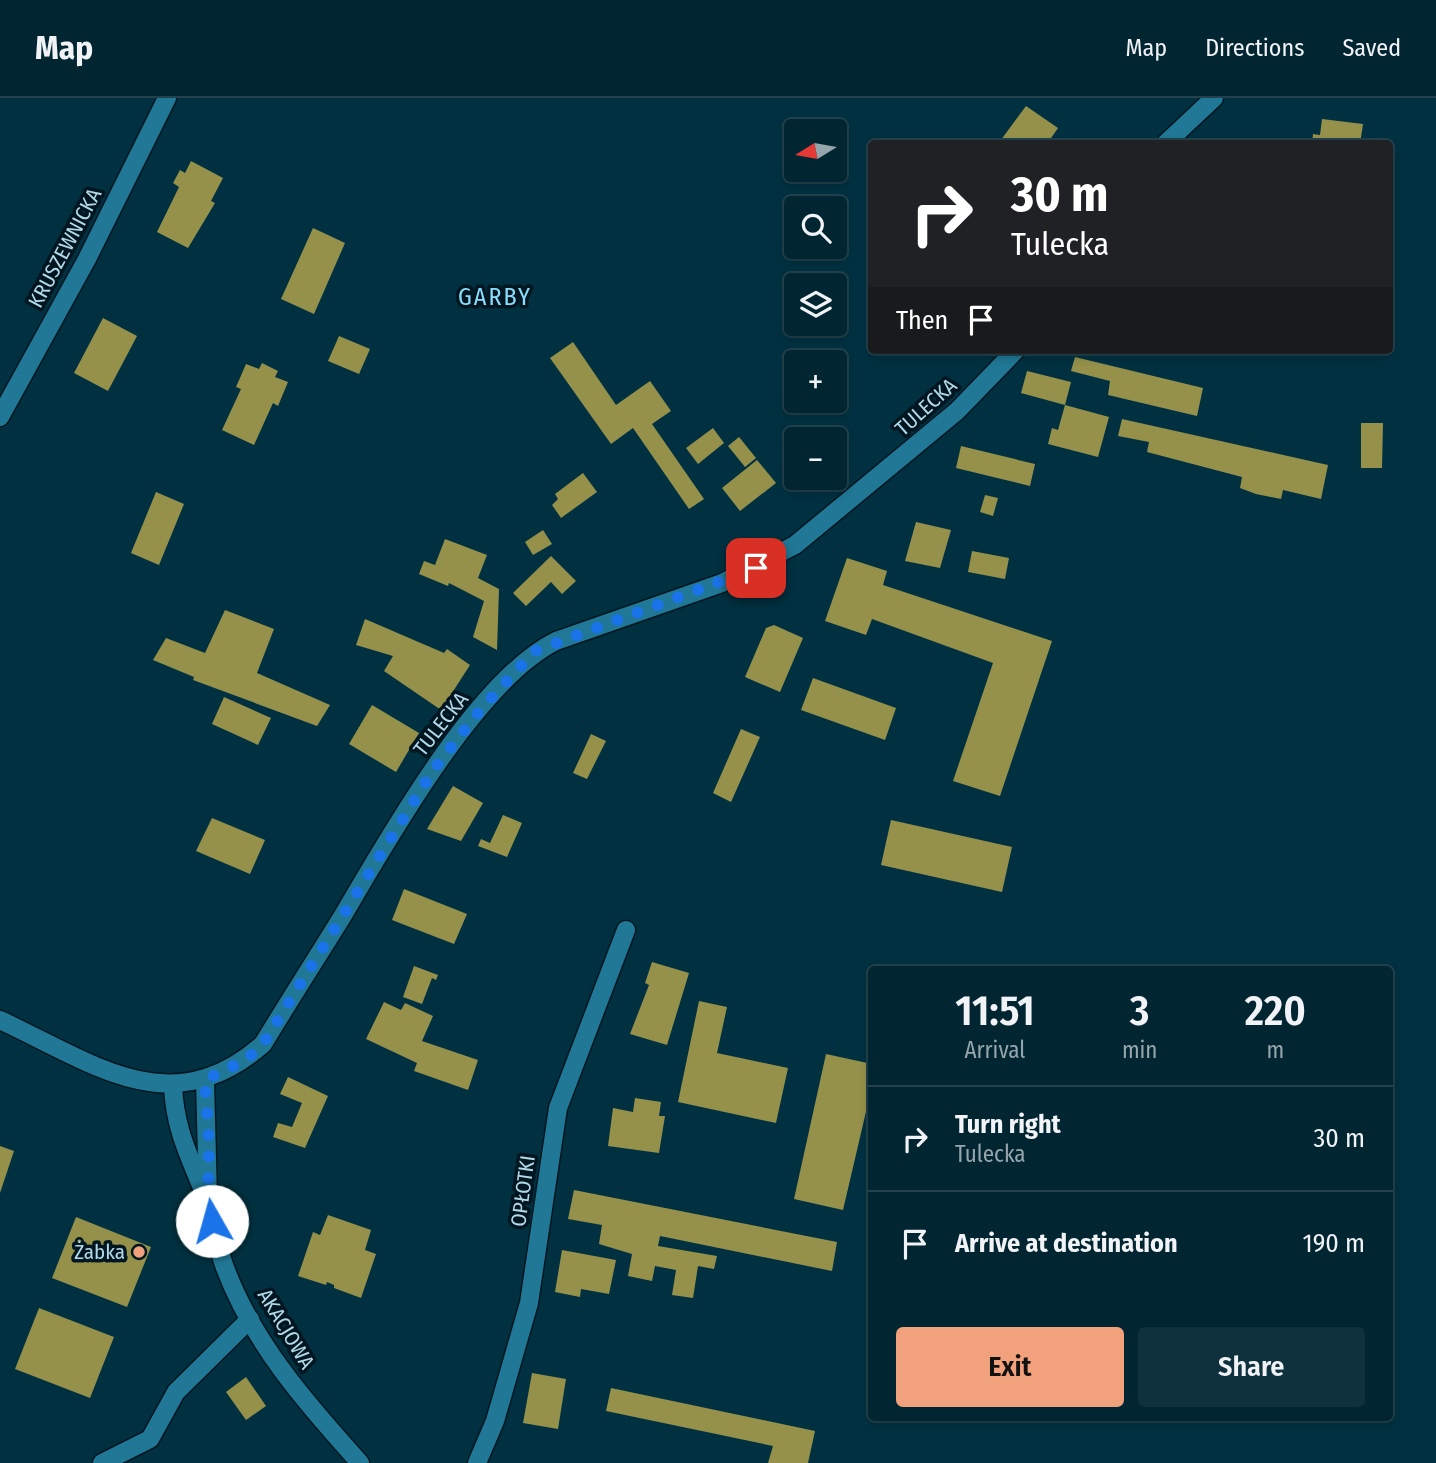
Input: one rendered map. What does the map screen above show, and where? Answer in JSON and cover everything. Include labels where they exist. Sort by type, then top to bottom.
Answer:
[{"type":"street","name":"KRUSZEWNICKA","points":[[0,417],[87,259],[167,98]]},
{"type":"street","points":[[1169,140],[1214,98]]},
{"type":"street","name":"TULECKA","points":[[0,1020],[126,1078],[173,1086],[205,1080],[246,1060],[263,1044],[434,769],[482,708],[535,651],[556,641],[722,583],[795,545],[957,411],[1012,354]]},
{"type":"street","name":"OPŁOTKI","points":[[477,1463],[495,1421],[530,1303],[558,1108],[626,930]]},
{"type":"street","name":"AKACJOWA","points":[[205,1080],[209,1143],[208,1200]]},
{"type":"street","name":"AKACJOWA","points":[[173,1086],[174,1116],[184,1150],[208,1200],[224,1266],[250,1319],[283,1373],[360,1463]]},
{"type":"street","points":[[102,1463],[150,1439],[176,1392],[250,1319]]},
{"type":"building","points":[[1026,106],[1058,128],[1050,140],[1001,140]]},
{"type":"building","points":[[1322,119],[1363,124],[1361,140],[1312,140],[1313,134],[1320,135]]},
{"type":"building","points":[[191,161],[223,178],[211,201],[215,203],[188,248],[157,232],[179,187],[173,183],[180,170],[185,173]]},
{"type":"building","points":[[313,228],[345,243],[314,314],[281,299]]},
{"type":"building","points":[[103,318],[137,336],[108,391],[74,373]]},
{"type":"building","points":[[339,336],[370,349],[359,374],[328,361]]},
{"type":"building","points":[[573,342],[616,405],[650,381],[671,411],[652,424],[704,499],[689,509],[633,428],[611,444],[550,358]]},
{"type":"building","points":[[1075,357],[1203,388],[1197,416],[1108,395],[1110,381],[1071,371]]},
{"type":"building","points":[[262,363],[278,371],[275,377],[288,382],[278,406],[273,403],[254,445],[222,430],[241,389],[236,387],[246,364],[259,369]]},
{"type":"building","points":[[1027,371],[1071,382],[1065,405],[1021,393]]},
{"type":"building","points":[[1065,405],[1109,417],[1098,457],[1048,444],[1052,428],[1058,430]]},
{"type":"building","points":[[1122,419],[1328,465],[1321,499],[1283,490],[1281,499],[1256,494],[1240,488],[1242,477],[1147,452],[1149,442],[1118,436]]},
{"type":"building","points":[[1361,423],[1383,423],[1382,468],[1361,468]]},
{"type":"building","points":[[713,428],[724,443],[698,464],[686,448]]},
{"type":"building","points":[[739,437],[756,458],[745,467],[728,446]]},
{"type":"building","points":[[961,446],[1035,464],[1030,486],[956,468]]},
{"type":"building","points":[[757,460],[776,483],[740,511],[722,488]]},
{"type":"building","points":[[583,473],[597,492],[561,518],[552,505],[558,499],[555,494]]},
{"type":"building","points":[[156,492],[184,504],[159,565],[131,553]]},
{"type":"building","points":[[985,495],[998,498],[993,516],[980,512]]},
{"type":"building","points":[[916,522],[951,530],[940,568],[905,561]]},
{"type":"building","points":[[543,530],[552,544],[533,555],[525,542]]},
{"type":"building","points":[[445,539],[487,555],[478,578],[499,589],[497,650],[473,637],[484,601],[449,583],[448,586],[419,574],[424,561],[435,565]]},
{"type":"building","points":[[972,551],[1009,558],[1005,579],[968,572]]},
{"type":"building","points":[[551,556],[576,581],[562,594],[551,582],[526,606],[513,593]]},
{"type":"building","points":[[847,558],[887,571],[883,585],[1052,641],[1000,796],[953,781],[993,663],[872,619],[866,635],[825,621]]},
{"type":"building","points":[[225,610],[274,629],[257,673],[330,705],[317,726],[193,680],[194,677],[153,660],[166,638],[205,653]]},
{"type":"building","points":[[365,619],[444,653],[447,649],[470,665],[441,710],[384,671],[393,656],[356,645]]},
{"type":"building","points":[[774,625],[803,638],[780,692],[745,677],[766,628]]},
{"type":"building","points":[[813,678],[896,708],[885,740],[801,710]]},
{"type":"building","points":[[224,697],[271,718],[258,745],[212,724]]},
{"type":"building","points":[[372,705],[419,733],[396,772],[349,744]]},
{"type":"building","points":[[741,729],[760,737],[731,802],[713,793]]},
{"type":"building","points":[[591,734],[606,741],[587,779],[573,773]]},
{"type":"building","points":[[453,786],[483,803],[461,841],[427,829]]},
{"type":"building","points":[[503,815],[522,823],[507,857],[478,846],[481,839],[490,843]]},
{"type":"building","points":[[212,818],[265,840],[250,874],[196,851]]},
{"type":"building","points":[[891,820],[1012,847],[1002,892],[881,865]]},
{"type":"building","points":[[404,889],[467,914],[454,944],[392,920]]},
{"type":"building","points":[[652,962],[689,973],[667,1045],[630,1034],[649,985],[645,983]]},
{"type":"building","points":[[414,966],[438,975],[436,980],[432,978],[422,1004],[403,997]]},
{"type":"building","points":[[699,1001],[727,1007],[717,1053],[788,1068],[776,1123],[678,1102]]},
{"type":"building","points":[[384,1002],[401,1010],[405,1003],[433,1016],[422,1041],[478,1060],[468,1090],[414,1071],[417,1063],[366,1039]]},
{"type":"building","points":[[826,1054],[868,1063],[868,1103],[843,1210],[794,1199]]},
{"type":"building","points":[[288,1077],[328,1096],[305,1148],[273,1137],[278,1123],[292,1127],[302,1103],[280,1094]]},
{"type":"building","points":[[635,1098],[661,1102],[659,1116],[665,1116],[659,1153],[608,1146],[613,1108],[633,1112]]},
{"type":"building","points":[[0,1146],[14,1151],[0,1193]]},
{"type":"building","points":[[574,1190],[837,1242],[832,1271],[660,1236],[658,1246],[717,1256],[714,1269],[698,1266],[693,1298],[672,1295],[676,1270],[655,1266],[652,1281],[628,1276],[632,1254],[599,1244],[602,1225],[568,1219]]},
{"type":"building","points":[[328,1215],[371,1230],[365,1250],[376,1254],[361,1298],[334,1288],[334,1285],[327,1282],[326,1285],[298,1276],[313,1232],[320,1235]]},
{"type":"building","points":[[76,1217],[151,1247],[127,1307],[52,1278]]},
{"type":"building","points":[[562,1250],[616,1260],[609,1294],[581,1289],[580,1297],[555,1292]]},
{"type":"building","points":[[39,1308],[114,1337],[90,1398],[15,1369]]},
{"type":"building","points":[[532,1373],[566,1379],[558,1429],[523,1423]]},
{"type":"building","points":[[246,1377],[266,1406],[246,1420],[226,1392]]},
{"type":"building","points":[[611,1388],[815,1431],[808,1463],[768,1463],[773,1446],[606,1411]]},
{"type":"place","name":"Żabka","points":[[139,1252]]},
{"type":"district","name":"GARBY","points":[[495,297]]},
{"type":"route","points":[[212,1221],[208,1200],[209,1143],[205,1080],[246,1060],[263,1044],[398,823],[434,769],[482,708],[535,651],[756,568]]}]
